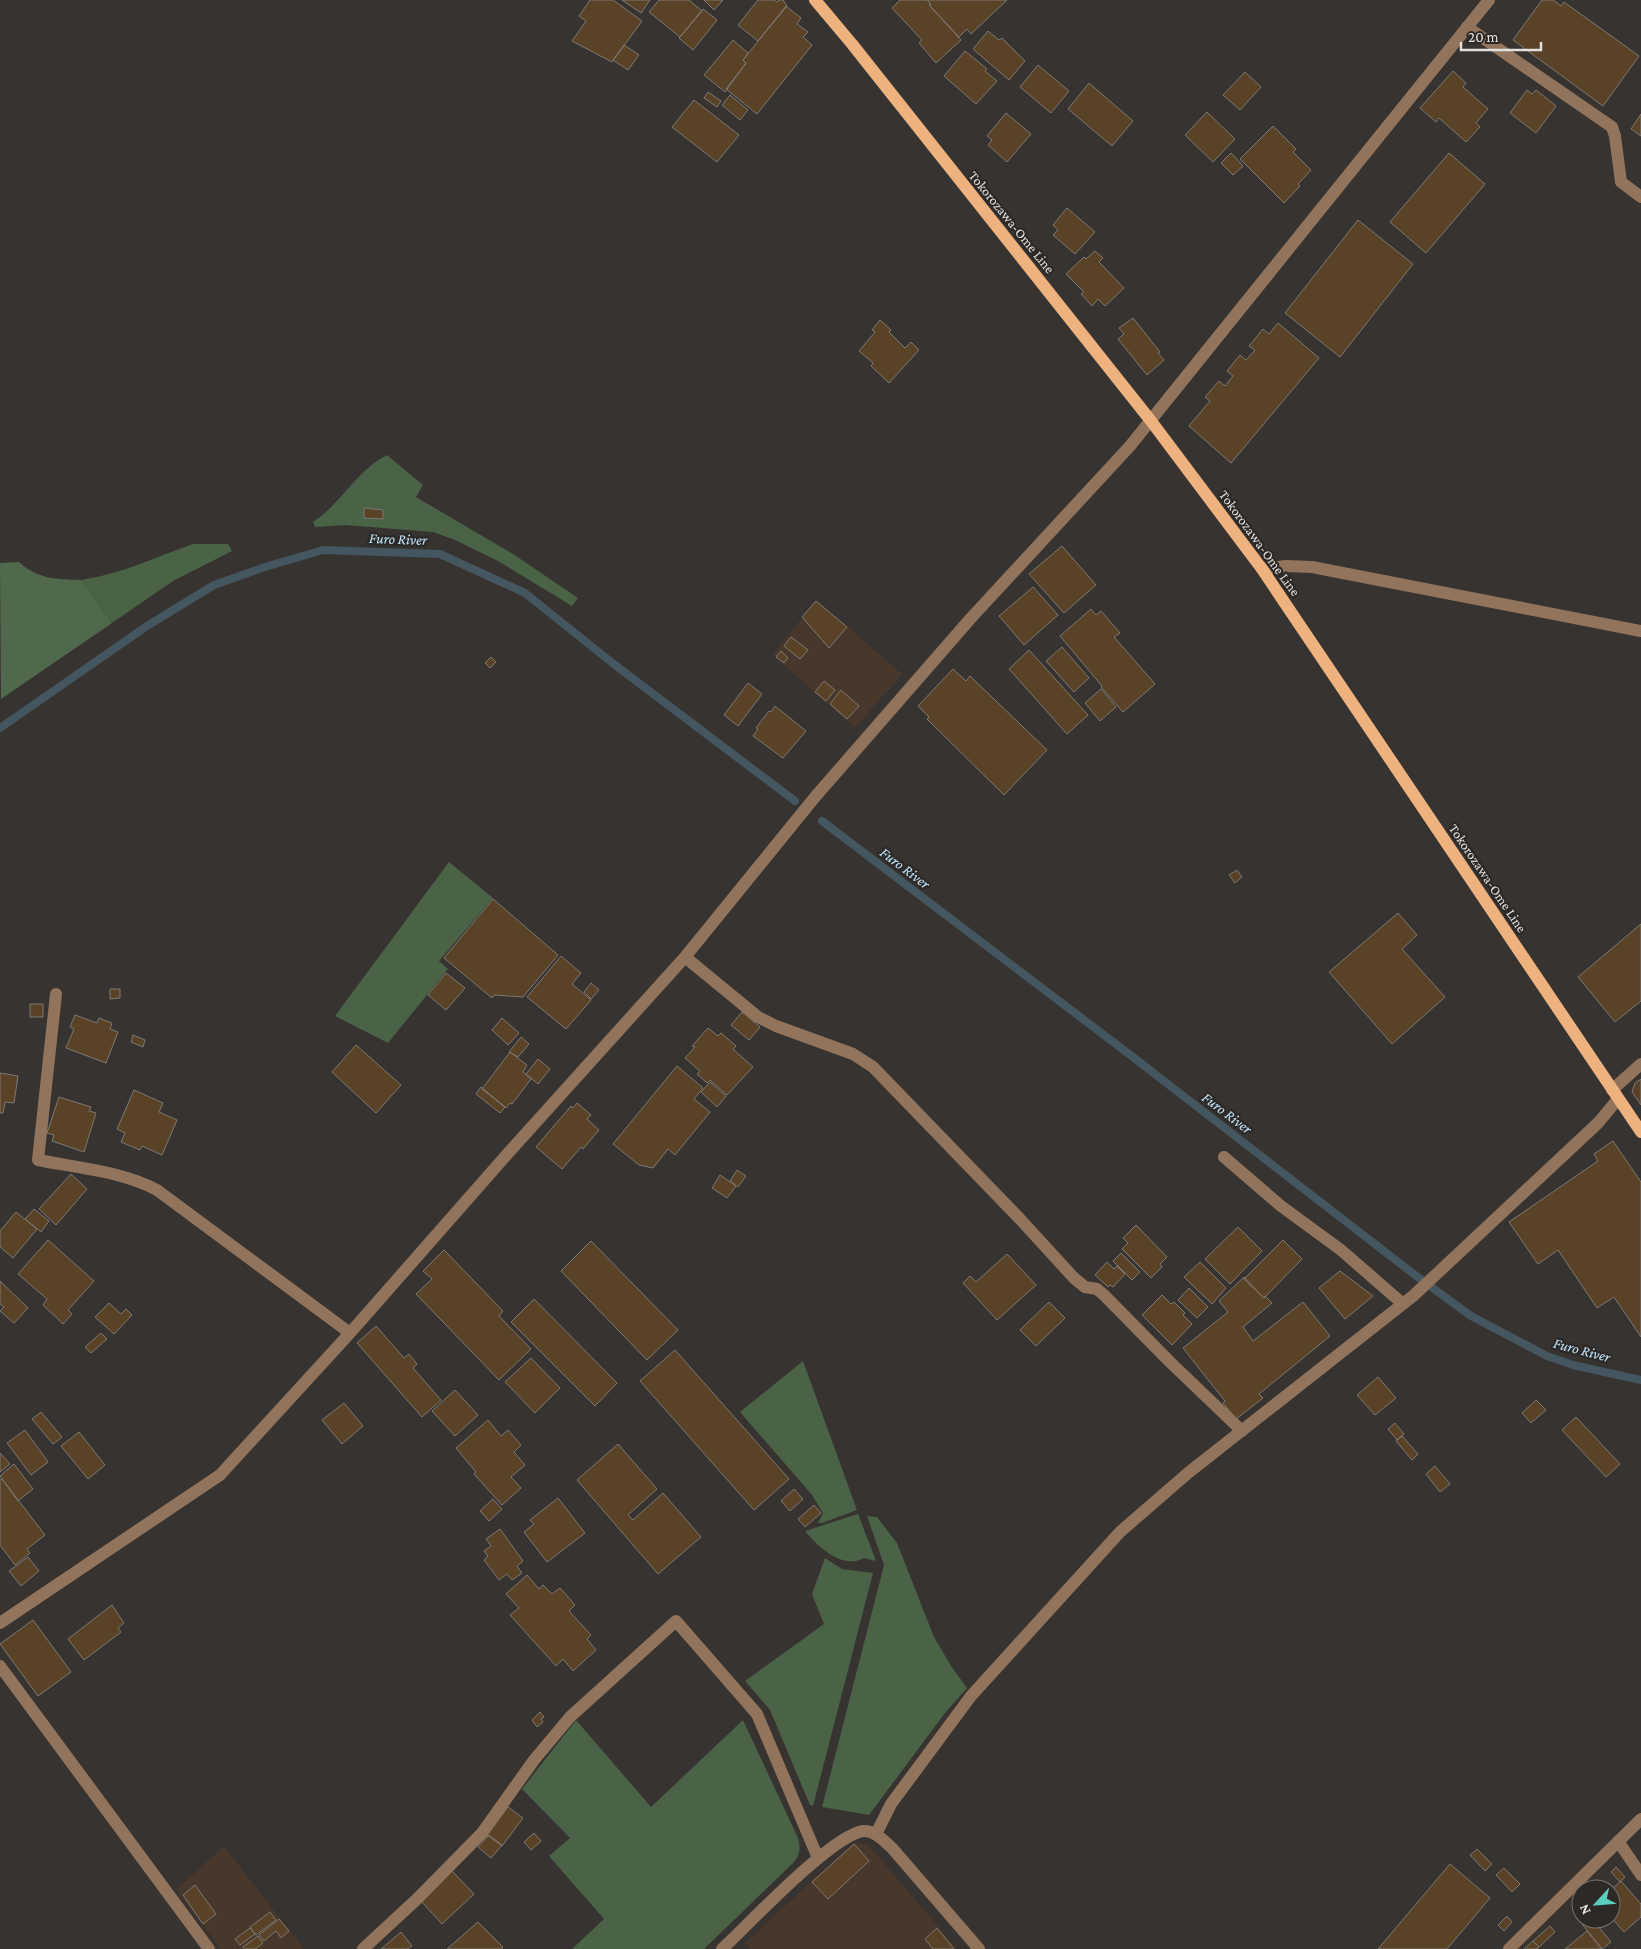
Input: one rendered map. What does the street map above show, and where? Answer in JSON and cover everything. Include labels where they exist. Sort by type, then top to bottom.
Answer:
[{"type":"main road","name":"Tokorozawa-Ome Line","points":[[816,0],[1151,421],[1262,569],[1641,1132]]},
{"type":"street","points":[[0,1623],[220,1475],[350,1333],[685,956],[815,797],[971,618],[1151,421],[1489,0]]},
{"type":"street","points":[[1466,27],[1612,127],[1615,136],[1621,182],[1641,197]]},
{"type":"street","points":[[1262,569],[1286,566],[1312,567],[1641,631]]},
{"type":"street","points":[[685,956],[758,1017],[776,1026],[853,1054],[873,1067],[1019,1218],[1074,1278],[1085,1287],[1097,1289],[1105,1296],[1242,1431]]},
{"type":"street","points":[[56,994],[38,1160],[122,1176],[157,1190],[350,1333]]},
{"type":"street","points":[[876,1834],[891,1804],[971,1696],[1120,1532],[1188,1473],[1413,1296],[1598,1123],[1615,1094],[1641,1064]]},
{"type":"street","points":[[1224,1157],[1280,1206],[1341,1250],[1403,1304]]},
{"type":"street","points":[[363,1949],[417,1899],[482,1833],[534,1760],[570,1717],[676,1621],[757,1714],[818,1858]]},
{"type":"street","points":[[0,1666],[209,1949]]},
{"type":"street","points":[[1509,1949],[1641,1819]]},
{"type":"street","points":[[722,1949],[818,1858],[840,1840],[863,1831],[876,1834],[892,1848],[979,1949]]},
{"type":"street","points":[[1618,1842],[1641,1875]]},
{"type":"shaded area","points":[[816,600],[902,674],[855,728],[773,655]]},
{"type":"shaded area","points":[[853,1843],[868,1844],[957,1949],[751,1949],[745,1943]]},
{"type":"shaded area","points":[[224,1846],[304,1949],[221,1949],[176,1890]]},
{"type":"green space","points":[[387,455],[423,485],[416,497],[513,554],[578,598],[572,606],[498,561],[455,540],[433,532],[345,525],[315,527],[313,522],[323,515],[367,469]]},
{"type":"green space","points":[[193,544],[228,544],[232,551],[173,581],[112,623],[81,580],[124,569]]},
{"type":"green space","points":[[19,562],[26,568],[41,575],[56,579],[81,580],[112,623],[1,699],[0,563]]},
{"type":"green space","points":[[449,862],[493,898],[439,961],[448,969],[388,1043],[335,1016]]},
{"type":"green space","points":[[803,1361],[857,1510],[822,1523],[818,1523],[823,1513],[812,1495],[740,1412]]},
{"type":"green space","points":[[858,1514],[876,1561],[864,1558],[856,1561],[840,1559],[824,1550],[805,1531]]},
{"type":"green space","points":[[867,1516],[877,1517],[897,1543],[934,1637],[967,1688],[945,1713],[869,1815],[822,1807],[884,1565]]},
{"type":"green space","points":[[825,1558],[842,1569],[873,1573],[813,1806],[810,1805],[770,1710],[745,1681],[824,1624],[812,1594]]},
{"type":"green space","points":[[576,1720],[651,1807],[743,1720],[798,1838],[799,1851],[793,1863],[704,1949],[572,1949],[604,1919],[549,1856],[570,1838],[522,1789]]},
{"type":"building","points":[[590,0],[613,0],[642,21],[612,62],[572,41],[586,21],[579,16]]},
{"type":"building","points":[[622,0],[650,0],[641,13]]},
{"type":"building","points":[[659,0],[689,0],[702,11],[680,37],[649,12]]},
{"type":"building","points":[[704,0],[723,0],[714,10]]},
{"type":"building","points":[[758,0],[774,0],[777,2],[783,0],[787,6],[758,41],[738,25]]},
{"type":"building","points":[[900,0],[927,0],[931,4],[929,5],[961,40],[936,63],[919,43],[922,40],[892,8]]},
{"type":"building","points":[[927,0],[1007,0],[971,34],[967,29],[959,37],[929,5],[931,4]]},
{"type":"building","points":[[1542,0],[1553,0],[1561,6],[1564,2],[1639,56],[1603,106],[1513,40]]},
{"type":"building","points":[[786,6],[801,18],[797,24],[808,32],[803,37],[812,45],[757,114],[726,89],[746,63],[743,60]]},
{"type":"building","points":[[703,9],[717,20],[693,50],[679,38]]},
{"type":"building","points":[[988,31],[999,40],[1002,38],[1025,61],[1009,80],[973,49]]},
{"type":"building","points":[[733,40],[748,53],[743,60],[746,63],[725,92],[704,75]]},
{"type":"building","points":[[624,45],[639,55],[628,70],[613,60]]},
{"type":"building","points":[[965,51],[987,69],[985,71],[997,81],[976,104],[944,76]]},
{"type":"building","points":[[1038,65],[1069,91],[1051,113],[1020,87]]},
{"type":"building","points":[[1453,71],[1466,83],[1463,87],[1488,109],[1476,123],[1480,127],[1466,142],[1439,118],[1436,122],[1420,108]]},
{"type":"building","points":[[1245,72],[1261,87],[1240,110],[1223,95]]},
{"type":"building","points":[[1089,83],[1133,121],[1112,146],[1068,109]]},
{"type":"building","points":[[1527,90],[1532,94],[1536,90],[1556,106],[1536,133],[1510,113]]},
{"type":"building","points":[[708,92],[721,101],[717,107],[704,98]]},
{"type":"building","points":[[730,95],[748,110],[740,120],[722,105]]},
{"type":"building","points":[[694,100],[739,135],[717,162],[672,127]]},
{"type":"building","points":[[1207,112],[1235,139],[1213,162],[1185,135]]},
{"type":"building","points":[[1006,113],[1031,134],[1007,162],[988,145],[992,140],[987,136]]},
{"type":"building","points":[[1641,114],[1641,136],[1631,129]]},
{"type":"building","points":[[1273,126],[1296,149],[1293,152],[1311,170],[1298,184],[1300,186],[1284,203],[1240,159]]},
{"type":"building","points":[[1231,153],[1243,166],[1233,175],[1221,163]]},
{"type":"building","points":[[1449,153],[1485,184],[1426,253],[1390,222]]},
{"type":"building","points":[[1067,208],[1095,232],[1075,254],[1053,235],[1058,230],[1053,225]]},
{"type":"building","points":[[1358,220],[1413,264],[1340,357],[1285,313]]},
{"type":"building","points":[[1095,251],[1103,258],[1099,262],[1124,288],[1105,306],[1098,299],[1092,306],[1081,294],[1084,292],[1066,274],[1084,257],[1086,259]]},
{"type":"building","points":[[1133,318],[1160,352],[1158,353],[1164,360],[1147,375],[1118,339],[1124,334],[1119,328]]},
{"type":"building","points":[[880,320],[891,330],[889,332],[905,348],[911,342],[919,350],[889,383],[871,366],[873,363],[859,351],[875,332],[872,330]]},
{"type":"building","points":[[1278,323],[1319,358],[1231,463],[1189,426],[1210,401],[1205,397],[1219,381],[1225,386],[1233,376],[1227,371],[1240,355],[1246,360],[1255,350],[1249,346],[1263,329],[1269,334]]},
{"type":"building","points":[[364,508],[383,510],[383,519],[364,518]]},
{"type":"building","points":[[1062,546],[1096,585],[1064,613],[1029,574]]},
{"type":"building","points":[[1033,587],[1058,615],[1024,645],[999,616]]},
{"type":"building","points":[[816,601],[847,627],[829,648],[802,617]]},
{"type":"building","points":[[1091,609],[1096,615],[1101,611],[1120,633],[1114,637],[1155,684],[1123,712],[1060,636]]},
{"type":"building","points":[[791,637],[808,650],[800,659],[784,646]]},
{"type":"building","points":[[1062,647],[1089,678],[1074,692],[1046,661]]},
{"type":"building","points":[[1029,650],[1088,715],[1067,734],[1009,669]]},
{"type":"building","points":[[781,651],[788,658],[784,663],[776,657]]},
{"type":"building","points":[[491,657],[496,662],[490,668],[485,663]]},
{"type":"building","points":[[953,669],[966,681],[970,676],[1047,750],[1004,795],[927,719],[929,717],[918,706]]},
{"type":"building","points":[[824,681],[835,690],[826,701],[815,692]]},
{"type":"building","points":[[748,683],[762,694],[738,726],[724,715]]},
{"type":"building","points":[[1101,689],[1116,707],[1100,721],[1085,703]]},
{"type":"building","points":[[841,690],[859,706],[847,719],[830,704]]},
{"type":"building","points":[[775,706],[806,731],[783,758],[753,736],[758,729],[756,728]]},
{"type":"building","points":[[1237,870],[1242,877],[1235,883],[1229,875]]},
{"type":"building","points":[[493,899],[558,955],[523,997],[494,995],[492,998],[444,958]]},
{"type":"building","points":[[1398,913],[1417,935],[1402,949],[1445,997],[1392,1044],[1329,972]]},
{"type":"building","points":[[1641,924],[1641,1001],[1615,1022],[1578,977]]},
{"type":"building","points":[[561,956],[581,973],[572,984],[591,1000],[566,1029],[527,997]]},
{"type":"building","points":[[446,973],[465,988],[446,1010],[428,995]]},
{"type":"building","points":[[591,983],[599,990],[591,999],[584,992]]},
{"type":"building","points":[[110,989],[120,989],[120,998],[110,999]]},
{"type":"building","points":[[30,1004],[43,1004],[43,1017],[30,1017]]},
{"type":"building","points":[[742,1012],[760,1027],[749,1040],[731,1025]]},
{"type":"building","points":[[75,1015],[97,1023],[99,1018],[112,1023],[110,1029],[118,1032],[106,1063],[66,1048],[74,1029],[70,1027]]},
{"type":"building","points":[[502,1018],[519,1033],[508,1045],[492,1030]]},
{"type":"building","points":[[708,1028],[718,1036],[721,1033],[736,1046],[733,1049],[753,1067],[727,1095],[710,1080],[707,1083],[697,1074],[700,1071],[685,1058],[695,1047],[692,1046]]},
{"type":"building","points":[[133,1035],[145,1040],[143,1047],[131,1042]]},
{"type":"building","points":[[521,1037],[529,1044],[518,1057],[509,1052]]},
{"type":"building","points":[[356,1045],[401,1085],[376,1113],[332,1072]]},
{"type":"building","points":[[510,1052],[527,1065],[523,1072],[531,1079],[512,1104],[510,1103],[506,1108],[482,1089]]},
{"type":"building","points":[[538,1059],[550,1069],[538,1084],[526,1074]]},
{"type":"building","points":[[677,1066],[703,1088],[694,1099],[710,1112],[675,1155],[668,1149],[653,1168],[639,1165],[613,1144]]},
{"type":"building","points":[[0,1073],[18,1076],[14,1103],[5,1102],[3,1113],[0,1113]]},
{"type":"building","points":[[1641,1079],[1641,1105],[1632,1092],[1635,1083]]},
{"type":"building","points":[[710,1082],[726,1096],[717,1107],[701,1092]]},
{"type":"building","points":[[481,1087],[505,1107],[500,1113],[476,1094]]},
{"type":"building","points":[[134,1090],[163,1103],[159,1112],[177,1120],[162,1155],[142,1146],[140,1150],[121,1142],[125,1133],[117,1129]]},
{"type":"building","points":[[59,1097],[91,1107],[89,1111],[96,1113],[84,1152],[52,1141],[54,1135],[47,1133]]},
{"type":"building","points":[[577,1103],[591,1115],[587,1119],[599,1130],[562,1169],[536,1147],[571,1106],[573,1108]]},
{"type":"building","points":[[1613,1141],[1641,1182],[1641,1337],[1614,1297],[1597,1308],[1558,1250],[1538,1264],[1509,1222],[1598,1161],[1594,1154]]},
{"type":"building","points":[[737,1170],[746,1176],[738,1187],[730,1181]]},
{"type":"building","points":[[71,1174],[87,1189],[56,1225],[39,1209]]},
{"type":"building","points":[[720,1175],[736,1186],[727,1198],[712,1188]]},
{"type":"building","points":[[34,1209],[49,1221],[41,1232],[25,1219]]},
{"type":"building","points":[[16,1212],[37,1229],[13,1258],[0,1247],[0,1231]]},
{"type":"building","points":[[1136,1225],[1167,1257],[1160,1264],[1162,1267],[1151,1278],[1122,1249],[1128,1243],[1123,1238]]},
{"type":"building","points":[[1238,1227],[1262,1251],[1230,1284],[1205,1259]]},
{"type":"building","points":[[48,1240],[94,1281],[68,1310],[72,1314],[63,1324],[43,1305],[47,1299],[18,1274]]},
{"type":"building","points":[[1283,1240],[1302,1259],[1264,1298],[1244,1279]]},
{"type":"building","points":[[591,1241],[678,1330],[647,1360],[561,1271]]},
{"type":"building","points":[[444,1250],[503,1311],[499,1316],[531,1349],[499,1380],[416,1294],[432,1279],[423,1271]]},
{"type":"building","points":[[1121,1253],[1140,1272],[1132,1280],[1113,1261]]},
{"type":"building","points":[[1007,1254],[1036,1285],[997,1320],[963,1283],[970,1276],[976,1282]]},
{"type":"building","points":[[1107,1262],[1114,1269],[1117,1266],[1125,1274],[1113,1287],[1110,1285],[1108,1287],[1095,1275]]},
{"type":"building","points":[[1200,1262],[1226,1288],[1212,1304],[1184,1277]]},
{"type":"building","points":[[1340,1271],[1373,1296],[1345,1319],[1319,1288]]},
{"type":"building","points":[[1244,1277],[1264,1298],[1265,1296],[1272,1303],[1243,1327],[1253,1341],[1303,1302],[1330,1336],[1259,1394],[1263,1398],[1236,1419],[1223,1403],[1225,1401],[1183,1348],[1228,1312],[1219,1301]]},
{"type":"building","points":[[0,1281],[28,1308],[14,1323],[0,1311],[4,1307],[0,1304]]},
{"type":"building","points":[[1189,1288],[1208,1307],[1197,1318],[1178,1300]]},
{"type":"building","points":[[1162,1295],[1171,1304],[1174,1302],[1185,1313],[1183,1315],[1192,1324],[1172,1345],[1142,1315]]},
{"type":"building","points":[[534,1299],[617,1383],[595,1406],[511,1322]]},
{"type":"building","points":[[1049,1302],[1065,1318],[1036,1346],[1020,1330]]},
{"type":"building","points":[[109,1303],[121,1314],[126,1309],[132,1315],[114,1334],[95,1317]]},
{"type":"building","points":[[376,1326],[404,1358],[409,1354],[417,1364],[413,1368],[441,1400],[422,1417],[357,1343]]},
{"type":"building","points":[[101,1333],[107,1339],[91,1353],[85,1347]]},
{"type":"building","points":[[675,1350],[789,1479],[754,1510],[640,1381]]},
{"type":"building","points":[[531,1358],[560,1388],[535,1413],[505,1382]]},
{"type":"building","points":[[1378,1377],[1396,1398],[1375,1415],[1357,1395]]},
{"type":"building","points":[[455,1390],[478,1415],[455,1436],[432,1411]]},
{"type":"building","points":[[1536,1400],[1546,1410],[1531,1423],[1522,1413]]},
{"type":"building","points":[[344,1403],[363,1426],[342,1444],[322,1420]]},
{"type":"building","points":[[41,1412],[62,1437],[53,1444],[32,1419]]},
{"type":"building","points":[[1576,1417],[1620,1464],[1606,1477],[1562,1430]]},
{"type":"building","points":[[488,1420],[501,1436],[508,1430],[521,1445],[514,1452],[525,1465],[511,1477],[521,1488],[502,1505],[474,1474],[476,1472],[456,1448]]},
{"type":"building","points":[[1395,1423],[1404,1434],[1397,1440],[1388,1429]]},
{"type":"building","points":[[25,1430],[48,1462],[31,1475],[7,1443]]},
{"type":"building","points":[[79,1432],[105,1465],[88,1479],[61,1446]]},
{"type":"building","points":[[1402,1436],[1418,1454],[1412,1460],[1396,1441]]},
{"type":"building","points":[[618,1444],[657,1489],[628,1515],[633,1520],[663,1493],[701,1537],[658,1574],[577,1480]]},
{"type":"building","points":[[0,1453],[10,1464],[0,1472]]},
{"type":"building","points":[[14,1464],[33,1489],[18,1501],[0,1476]]},
{"type":"building","points":[[1435,1466],[1450,1484],[1440,1492],[1426,1474]]},
{"type":"building","points":[[2,1479],[45,1535],[27,1549],[30,1553],[15,1565],[0,1545],[0,1480]]},
{"type":"building","points":[[794,1489],[803,1499],[790,1511],[781,1501]]},
{"type":"building","points":[[558,1498],[585,1533],[547,1562],[524,1532],[534,1524],[530,1520]]},
{"type":"building","points":[[493,1499],[502,1509],[489,1521],[480,1511]]},
{"type":"building","points":[[814,1505],[821,1513],[805,1527],[798,1519]]},
{"type":"building","points":[[500,1529],[523,1561],[517,1566],[522,1573],[512,1580],[507,1574],[499,1580],[484,1560],[488,1556],[484,1551],[491,1546],[486,1539]]},
{"type":"building","points":[[28,1557],[39,1571],[21,1586],[9,1571]]},
{"type":"building","points":[[527,1575],[539,1589],[543,1585],[552,1594],[560,1588],[575,1605],[569,1611],[591,1635],[587,1639],[596,1650],[573,1671],[563,1659],[556,1666],[510,1615],[519,1608],[506,1594]]},
{"type":"building","points":[[112,1605],[124,1623],[118,1628],[121,1632],[84,1660],[68,1639]]},
{"type":"building","points":[[33,1620],[71,1672],[38,1696],[0,1644]]},
{"type":"building","points":[[540,1712],[544,1717],[541,1719],[543,1722],[537,1727],[532,1720]]},
{"type":"building","points":[[508,1807],[523,1818],[502,1846],[487,1835]]},
{"type":"building","points":[[534,1833],[541,1841],[531,1850],[524,1842]]},
{"type":"building","points":[[489,1835],[502,1845],[491,1858],[478,1847]]},
{"type":"building","points":[[854,1844],[869,1861],[828,1899],[812,1882]]},
{"type":"building","points":[[1477,1849],[1492,1864],[1485,1871],[1470,1855]]},
{"type":"building","points":[[1450,1864],[1490,1898],[1447,1949],[1378,1949]]},
{"type":"building","points":[[1616,1867],[1625,1877],[1621,1881],[1611,1872]]},
{"type":"building","points":[[1504,1868],[1520,1884],[1512,1892],[1496,1875]]},
{"type":"building","points":[[452,1871],[474,1894],[442,1924],[421,1901]]},
{"type":"building","points":[[1621,1881],[1641,1904],[1641,1917],[1624,1932],[1621,1929]]},
{"type":"building","points":[[195,1885],[216,1914],[203,1924],[183,1895]]},
{"type":"building","points":[[270,1912],[276,1920],[256,1935],[250,1927]]},
{"type":"building","points":[[1507,1916],[1512,1922],[1504,1931],[1498,1925]]},
{"type":"building","points":[[279,1919],[289,1931],[281,1938],[276,1931],[264,1941],[259,1935]]},
{"type":"building","points":[[478,1922],[503,1947],[501,1949],[447,1949]]},
{"type":"building","points":[[1550,1926],[1555,1932],[1539,1947],[1533,1941]]},
{"type":"building","points":[[250,1928],[255,1934],[240,1945],[235,1939]]},
{"type":"building","points":[[937,1928],[954,1949],[933,1949],[925,1939]]},
{"type":"building","points":[[1586,1929],[1600,1929],[1611,1942],[1602,1949]]},
{"type":"building","points":[[1587,1931],[1602,1949],[1565,1949]]},
{"type":"building","points":[[401,1932],[412,1946],[407,1949],[381,1949]]},
{"type":"building","points":[[258,1936],[263,1943],[255,1949],[244,1949],[243,1947]]},
{"type":"building","points":[[1533,1941],[1539,1947],[1537,1949],[1524,1949]]},
{"type":"waterway","name":"Furo River","points":[[0,728],[147,626],[214,585],[265,567],[323,550],[440,554],[525,593],[615,665],[795,801]]},
{"type":"waterway","name":"Furo River","points":[[822,821],[1471,1316],[1547,1356],[1573,1365],[1641,1380]]}]
